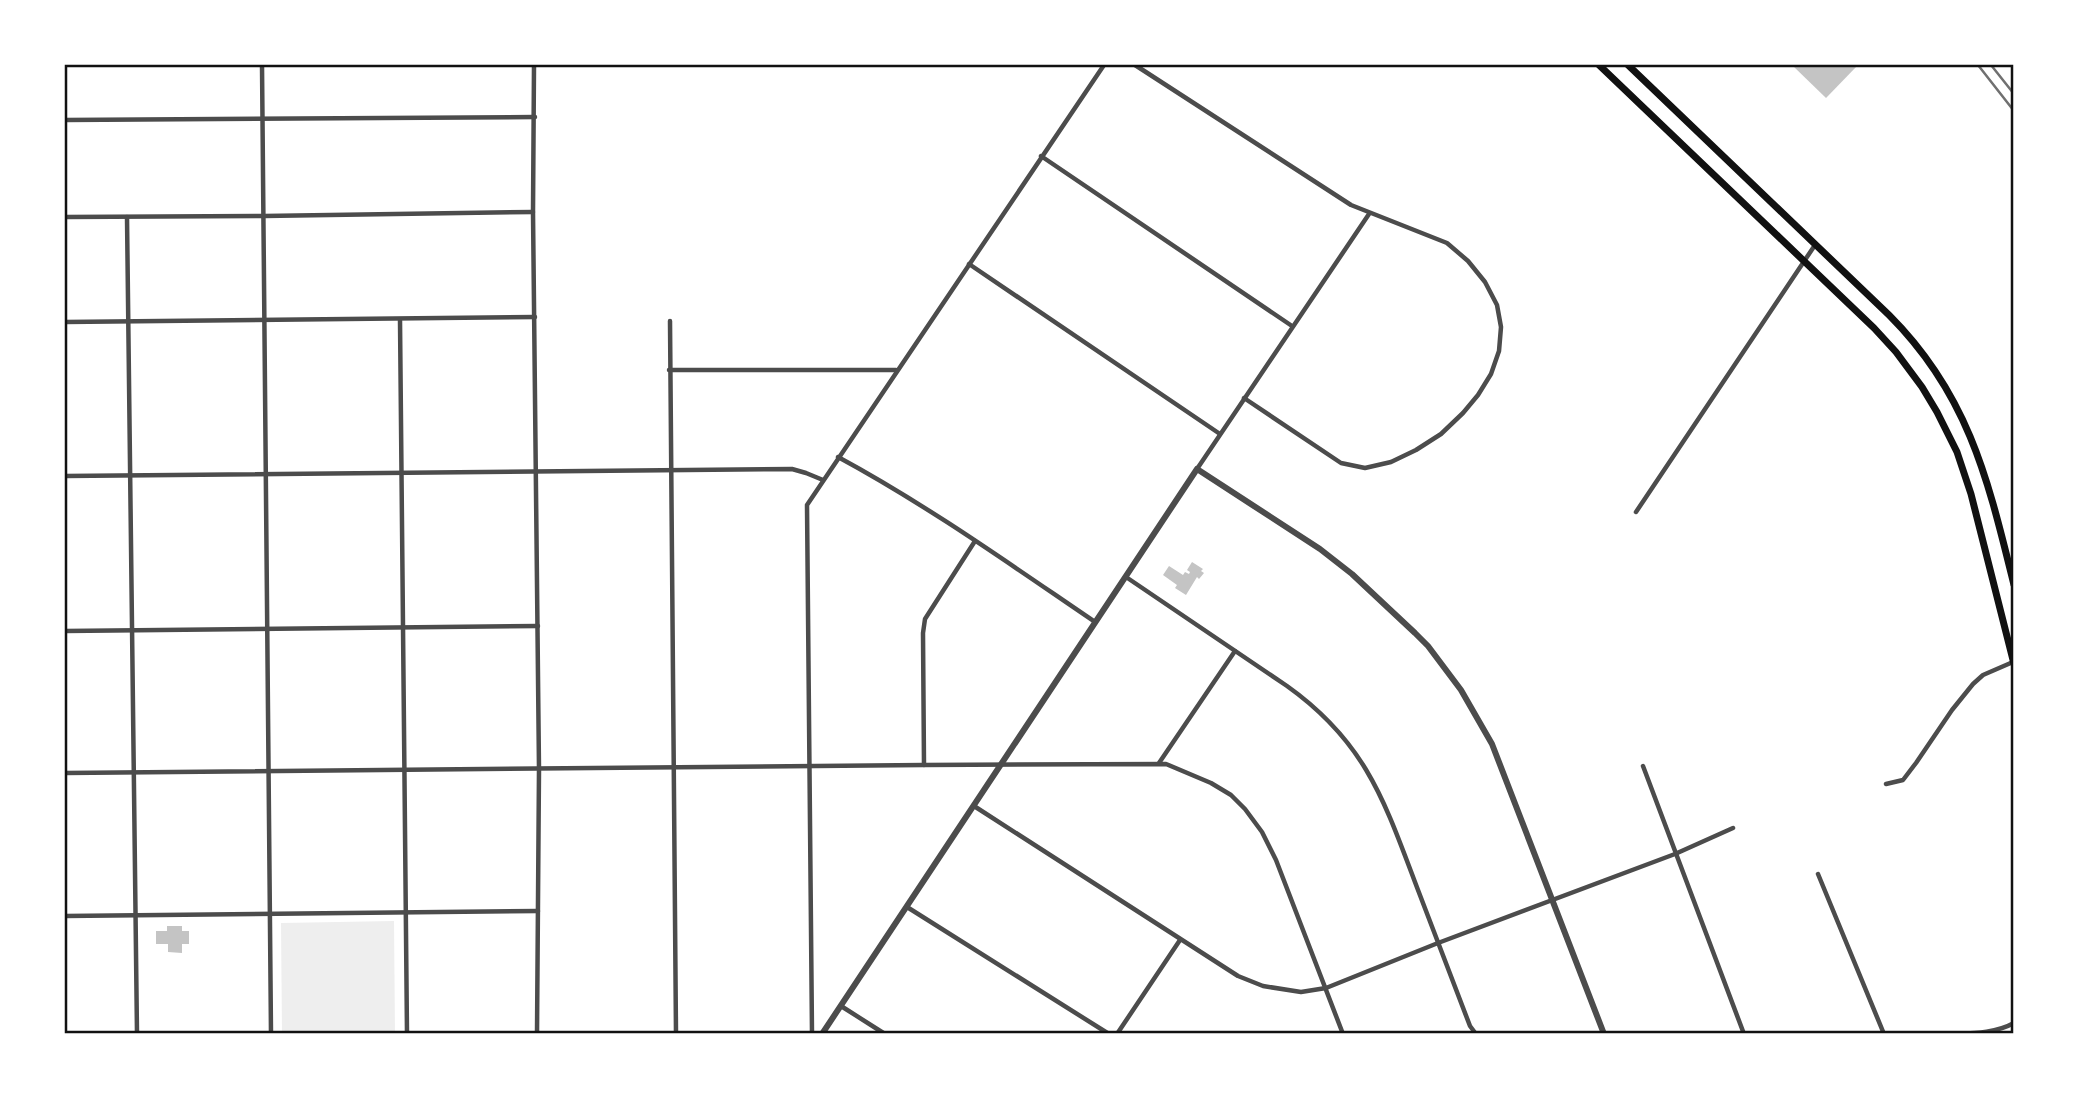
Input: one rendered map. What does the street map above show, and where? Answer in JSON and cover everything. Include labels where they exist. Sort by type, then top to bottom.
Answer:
[{"type":"main road","points":[[1599,65],[1886,340],[1918,381],[1937,412],[1956,452],[1971,494],[2014,663]]},
{"type":"main road","points":[[1628,65],[1897,324],[1926,358],[1972,437],[1984,471],[2014,585]]},
{"type":"street","points":[[262,65],[271,1034]]},
{"type":"street","points":[[534,65],[533,212],[540,769],[537,1034]]},
{"type":"street","points":[[812,1034],[808,501],[1104,65]]},
{"type":"street","points":[[1135,65],[1351,205],[1447,243],[1468,261],[1485,282],[1497,304],[1501,327],[1499,351],[1491,374],[1464,413],[1433,440],[1391,462],[1365,468],[1341,464],[1244,398]]},
{"type":"street","points":[[65,120],[535,117]]},
{"type":"street","points":[[1041,156],[1292,326]]},
{"type":"street","points":[[65,217],[533,212]]},
{"type":"street","points":[[822,1034],[1369,214]]},
{"type":"street","points":[[127,217],[137,1034]]},
{"type":"street","points":[[1636,512],[1815,244]]},
{"type":"street","points":[[969,264],[1220,434]]},
{"type":"street","points":[[65,322],[535,317]]},
{"type":"street","points":[[400,320],[407,1034]]},
{"type":"street","points":[[670,321],[676,1034]]},
{"type":"street","points":[[669,370],[897,370]]},
{"type":"street","points":[[838,457],[975,541],[1095,622]]},
{"type":"street","points":[[1197,469],[1336,561],[1428,646],[1471,705],[1492,744],[1604,1034]]},
{"type":"street","points":[[65,476],[792,470],[806,472],[823,480]]},
{"type":"street","points":[[924,765],[925,619],[975,541]]},
{"type":"street","points":[[1125,576],[1312,705],[1337,729],[1360,758],[1381,794],[1475,1034]]},
{"type":"street","points":[[65,631],[538,626]]},
{"type":"street","points":[[1159,763],[1235,651]]},
{"type":"street","points":[[1886,784],[1903,780],[1973,684],[1983,675],[2014,663]]},
{"type":"street","points":[[65,773],[1159,763],[1220,788],[1239,802],[1254,821],[1276,860],[1343,1034]]},
{"type":"street","points":[[1643,766],[1744,1034]]},
{"type":"street","points":[[973,806],[1250,982],[1301,992],[1326,988],[1675,854],[1733,828]]},
{"type":"street","points":[[1818,874],[1884,1034]]},
{"type":"street","points":[[907,906],[1109,1034]]},
{"type":"street","points":[[65,916],[538,911]]},
{"type":"street","points":[[1117,1034],[1180,940]]},
{"type":"street","points":[[841,1006],[886,1034]]},
{"type":"street","points":[[1947,1034],[1991,1031],[2014,1023]]},
{"type":"shaded area","points":[[394,921],[395,1034],[282,1034],[281,923]]},
{"type":"building","points":[[1792,65],[1858,65],[1826,98]]},
{"type":"building","points":[[1192,562],[1203,569],[1201,571],[1204,573],[1199,579],[1197,577],[1186,595],[1163,575],[1169,566],[1183,575],[1185,572],[1189,574],[1187,570]]},
{"type":"building","points":[[167,926],[182,926],[182,931],[189,931],[189,944],[182,944],[182,953],[168,952],[168,944],[156,944],[156,931],[167,931]]},
{"type":"railway","points":[[1978,65],[2014,111]]},
{"type":"railway","points":[[1991,65],[2014,94]]}]
